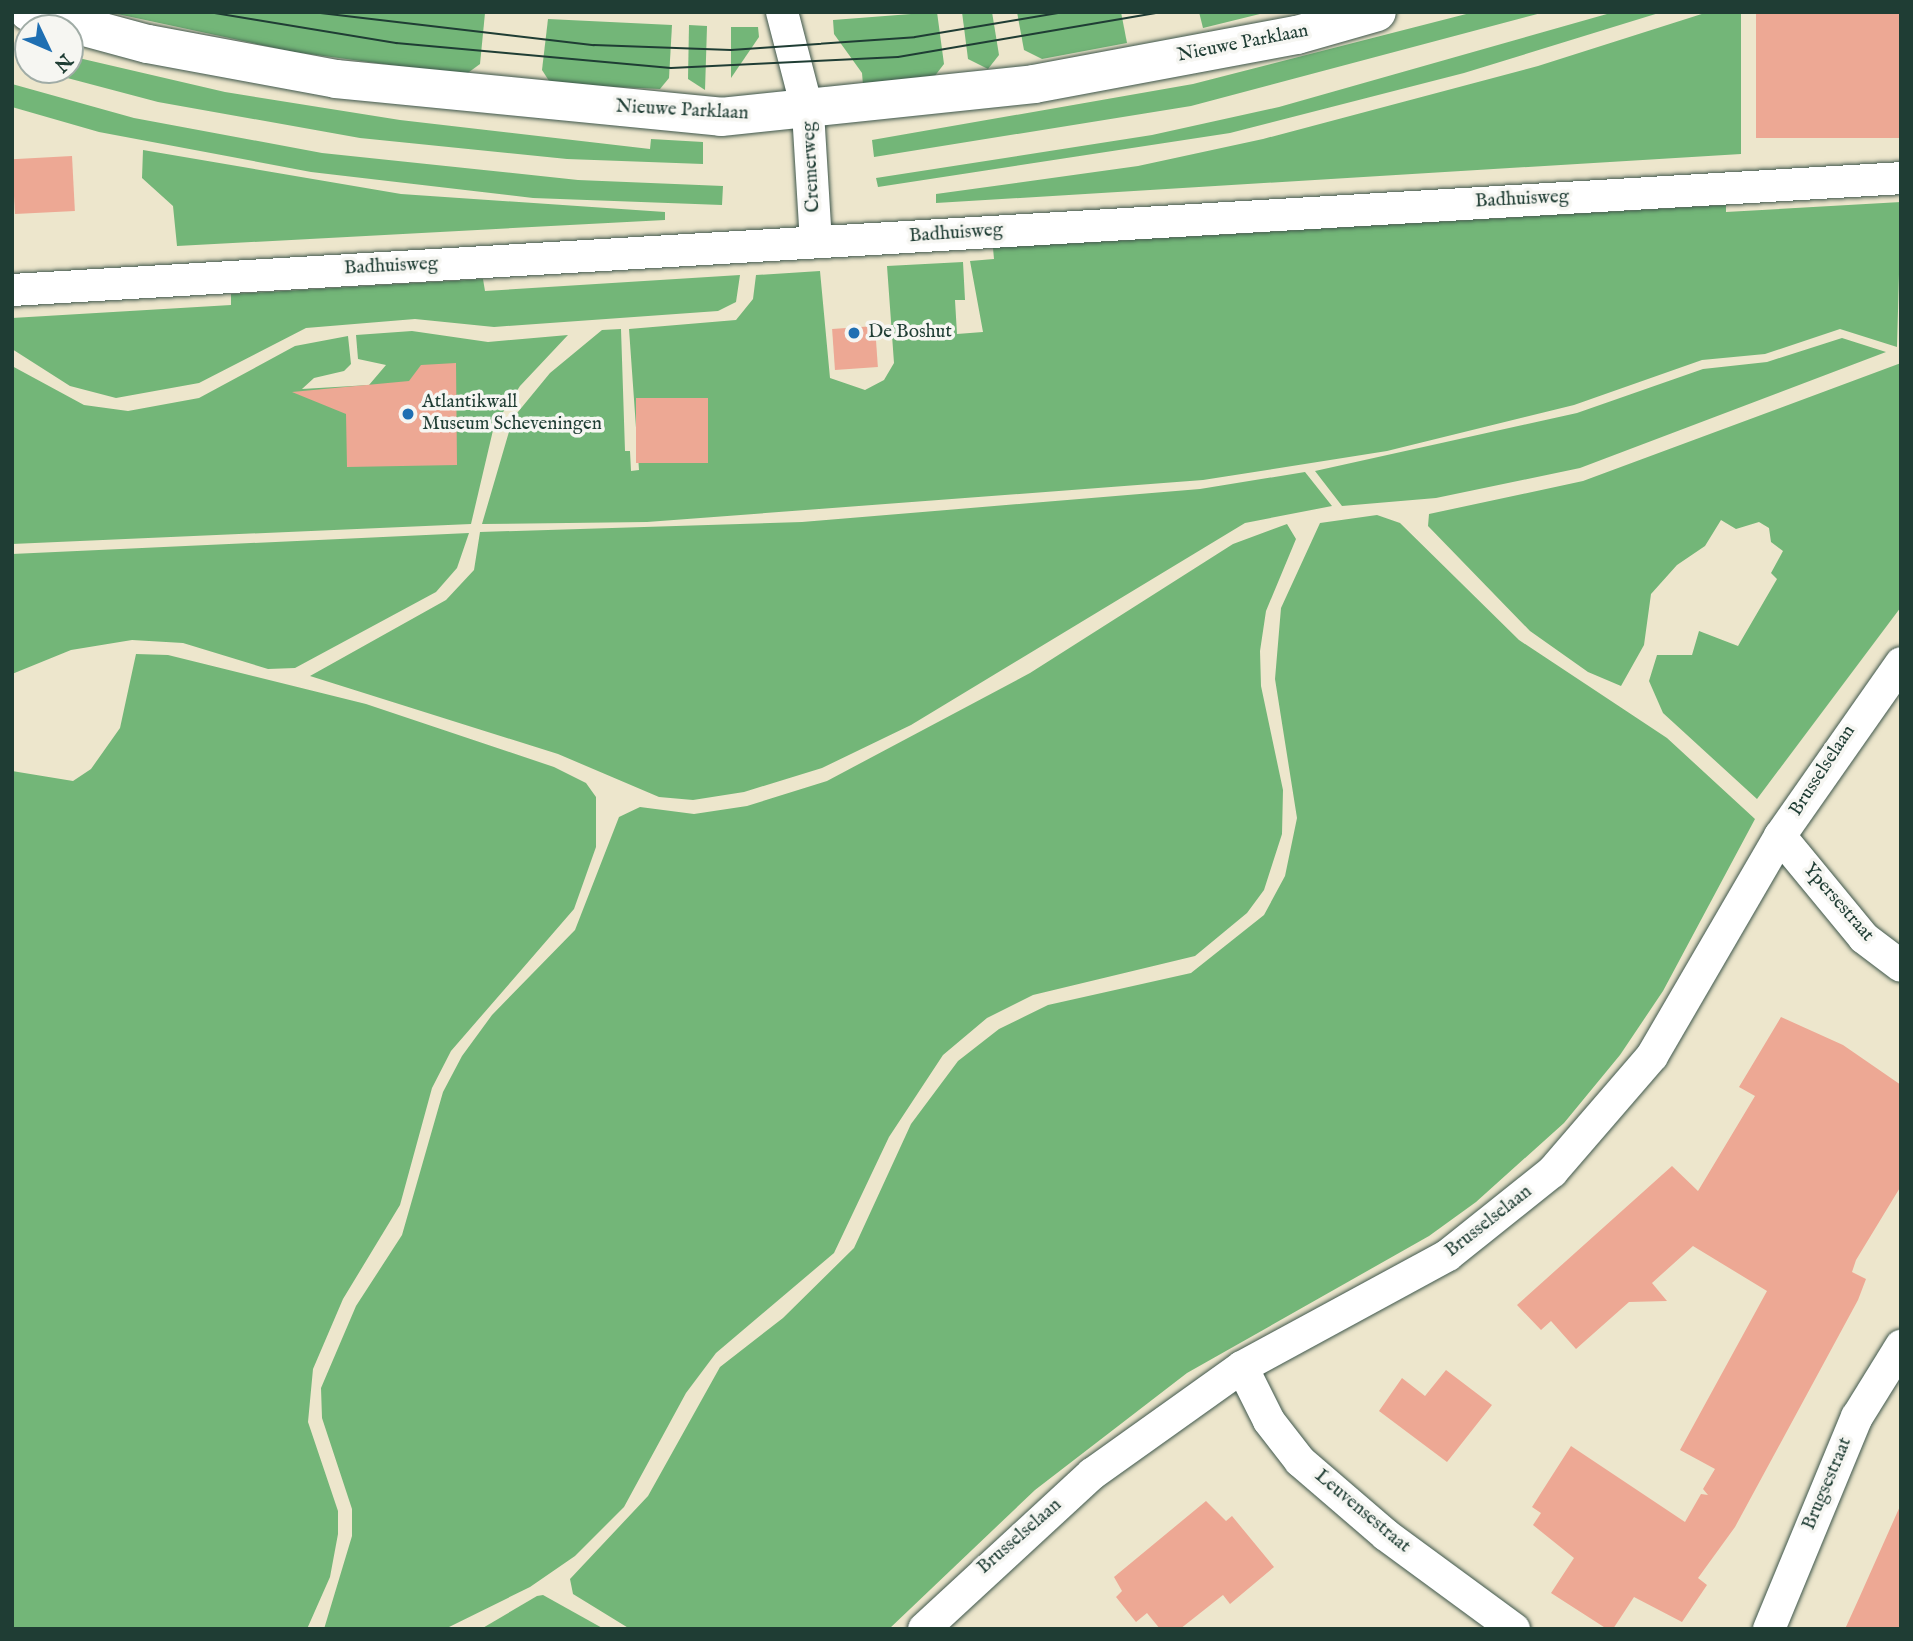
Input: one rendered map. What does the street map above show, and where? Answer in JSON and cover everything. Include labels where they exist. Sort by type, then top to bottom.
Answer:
[{"type":"main road","name":"Nieuwe Parklaan","points":[[29,12],[238,63],[486,99],[721,117],[808,112],[1034,84],[1297,35],[1377,12]]},
{"type":"street","name":"Cremerweg","points":[[782,12],[808,112],[816,241]]},
{"type":"street","name":"Badhuisweg","points":[[12,290],[1901,178]]},
{"type":"street","name":"Brusselselaan","points":[[924,1629],[1092,1474],[1242,1367],[1448,1255],[1552,1172],[1652,1056],[1780,836],[1901,663]]},
{"type":"street","name":"Ypersestraat","points":[[1780,836],[1864,937],[1901,966]]},
{"type":"street","name":"Brugsestraat","points":[[1769,1629],[1857,1417],[1901,1346]]},
{"type":"street","name":"Leuvensestraat","points":[[1242,1367],[1269,1421],[1300,1461],[1386,1535],[1514,1629]]},
{"type":"green space","points":[[108,12],[485,13],[480,64],[465,75],[294,52]]},
{"type":"green space","points":[[937,12],[944,64],[934,77],[863,85],[862,73],[834,34],[833,20]]},
{"type":"green space","points":[[962,12],[992,12],[999,55],[988,69],[968,59]]},
{"type":"green space","points":[[1017,12],[1121,12],[1127,43],[1042,59],[1024,50]]},
{"type":"green space","points":[[1199,12],[1268,12],[1203,28]]},
{"type":"green space","points":[[1474,12],[1545,12],[1191,106],[874,157],[872,140],[1193,84]]},
{"type":"green space","points":[[1614,12],[1662,12],[1464,73],[1230,133],[878,187],[876,178],[1152,135],[1279,107]]},
{"type":"green space","points":[[1708,12],[1741,12],[1741,154],[936,203],[936,194],[1138,166],[1263,139],[1538,66]]},
{"type":"green space","points":[[548,19],[672,25],[669,78],[660,89],[551,84],[542,70]]},
{"type":"green space","points":[[689,25],[707,26],[705,90],[688,79]]},
{"type":"green space","points":[[731,27],[758,27],[759,37],[731,78]]},
{"type":"green space","points":[[84,59],[225,92],[400,120],[650,149],[651,139],[703,142],[703,164],[567,159],[360,138],[158,102],[84,82]]},
{"type":"green space","points":[[12,84],[134,118],[322,153],[578,180],[723,186],[722,205],[533,198],[311,172],[99,132],[12,107]]},
{"type":"green space","points":[[143,150],[401,194],[665,212],[665,220],[177,246],[173,206],[142,178]]},
{"type":"green space","points":[[1901,202],[1897,347],[1840,329],[1765,354],[1702,360],[1574,405],[1387,451],[1203,480],[647,522],[482,524],[513,418],[550,373],[602,330],[621,329],[625,451],[630,451],[631,471],[639,470],[629,329],[736,320],[753,299],[756,275],[820,271],[830,378],[865,390],[884,380],[894,363],[887,266],[963,262],[965,300],[955,300],[957,334],[983,332],[970,261],[994,259],[993,248],[1726,205],[1726,212]]},
{"type":"green space","points":[[740,275],[736,302],[718,311],[494,327],[415,319],[306,328],[199,383],[116,398],[70,386],[12,349],[12,318],[231,305],[231,294],[483,279],[485,291]]},
{"type":"green space","points":[[412,331],[488,342],[568,335],[520,386],[494,426],[471,524],[12,544],[12,366],[84,405],[128,411],[199,398],[295,346],[348,336],[351,364],[344,371],[314,378],[302,389],[369,385],[386,365],[358,359],[356,335]]},
{"type":"green space","points":[[1842,338],[1886,352],[1580,468],[1436,498],[1342,506],[1315,471],[1577,413],[1703,369],[1767,362]]},
{"type":"green space","points":[[1901,363],[1901,607],[1757,799],[1663,713],[1649,681],[1657,655],[1692,655],[1699,631],[1738,646],[1777,579],[1771,573],[1783,551],[1771,542],[1769,528],[1759,522],[1736,529],[1721,520],[1705,546],[1677,565],[1651,594],[1644,645],[1621,686],[1588,672],[1530,631],[1428,526],[1429,514],[1583,481]]},
{"type":"green space","points":[[1305,472],[1332,506],[1245,523],[911,725],[822,768],[744,792],[693,800],[659,797],[558,754],[310,676],[446,600],[474,570],[480,532],[802,522],[1200,489]]},
{"type":"green space","points":[[1377,515],[1400,523],[1519,640],[1667,738],[1755,819],[1663,991],[1620,1055],[1564,1123],[1476,1202],[1429,1236],[1187,1373],[1035,1490],[889,1629],[630,1629],[573,1594],[570,1579],[648,1496],[720,1367],[783,1318],[854,1248],[911,1124],[958,1061],[999,1029],[1048,1005],[1191,973],[1264,915],[1285,876],[1297,818],[1275,679],[1281,608],[1320,523]]},
{"type":"green space","points":[[1287,524],[1296,539],[1266,611],[1260,651],[1261,686],[1283,790],[1282,834],[1264,890],[1247,913],[1195,956],[1033,995],[987,1018],[943,1055],[889,1137],[834,1253],[716,1353],[686,1393],[624,1507],[575,1556],[530,1587],[445,1629],[324,1629],[352,1536],[352,1509],[322,1418],[321,1388],[356,1306],[402,1235],[443,1092],[462,1056],[492,1015],[575,930],[619,817],[640,807],[694,814],[747,806],[827,781],[1030,673],[1233,544]]},
{"type":"green space","points":[[469,533],[457,568],[436,592],[295,668],[268,669],[183,643],[132,640],[71,650],[12,674],[12,554]]},
{"type":"green space","points":[[136,654],[168,655],[366,704],[554,767],[586,783],[596,797],[596,847],[574,909],[451,1051],[432,1088],[400,1205],[343,1299],[313,1369],[308,1422],[338,1511],[338,1534],[330,1577],[307,1629],[12,1629],[12,771],[73,781],[91,769],[120,728]]},
{"type":"green space","points":[[543,1595],[604,1629],[481,1629],[537,1596]]},
{"type":"building","points":[[1756,12],[1901,12],[1901,138],[1756,138]]},
{"type":"building","points":[[72,156],[75,211],[15,214],[12,159]]},
{"type":"building","points":[[875,326],[878,367],[835,370],[832,329]]},
{"type":"building","points":[[456,363],[457,465],[347,467],[346,414],[292,392],[409,381],[421,365]]},
{"type":"building","points":[[636,398],[708,398],[708,463],[636,463]]},
{"type":"building","points":[[1781,1017],[1843,1045],[1901,1085],[1901,1186],[1856,1260],[1852,1272],[1866,1279],[1858,1300],[1735,1527],[1698,1578],[1707,1585],[1682,1622],[1634,1597],[1613,1629],[1607,1629],[1551,1593],[1574,1558],[1533,1525],[1541,1513],[1532,1507],[1571,1446],[1685,1522],[1701,1494],[1708,1495],[1703,1489],[1715,1469],[1680,1450],[1767,1291],[1693,1246],[1652,1283],[1667,1301],[1629,1302],[1576,1349],[1551,1321],[1541,1330],[1517,1305],[1672,1166],[1698,1191],[1755,1096],[1739,1087]]},
{"type":"building","points":[[1446,1370],[1492,1405],[1447,1462],[1379,1411],[1402,1378],[1425,1396]]},
{"type":"building","points":[[1206,1501],[1226,1521],[1232,1516],[1274,1567],[1230,1604],[1223,1595],[1180,1629],[1160,1629],[1147,1613],[1136,1622],[1116,1597],[1122,1591],[1114,1577]]},
{"type":"building","points":[[1901,1504],[1901,1629],[1845,1629],[1860,1596]]},
{"type":"tram line","points":[[208,12],[396,43],[671,68],[898,57],[1160,12]]},
{"type":"tram line","points":[[312,12],[594,45],[731,50],[915,37],[1064,12]]},
{"type":"place","name":"De Boshut","points":[[854,333]]},
{"type":"place","name":"Atlantikwall Museum Scheveningen","points":[[408,414]]}]
